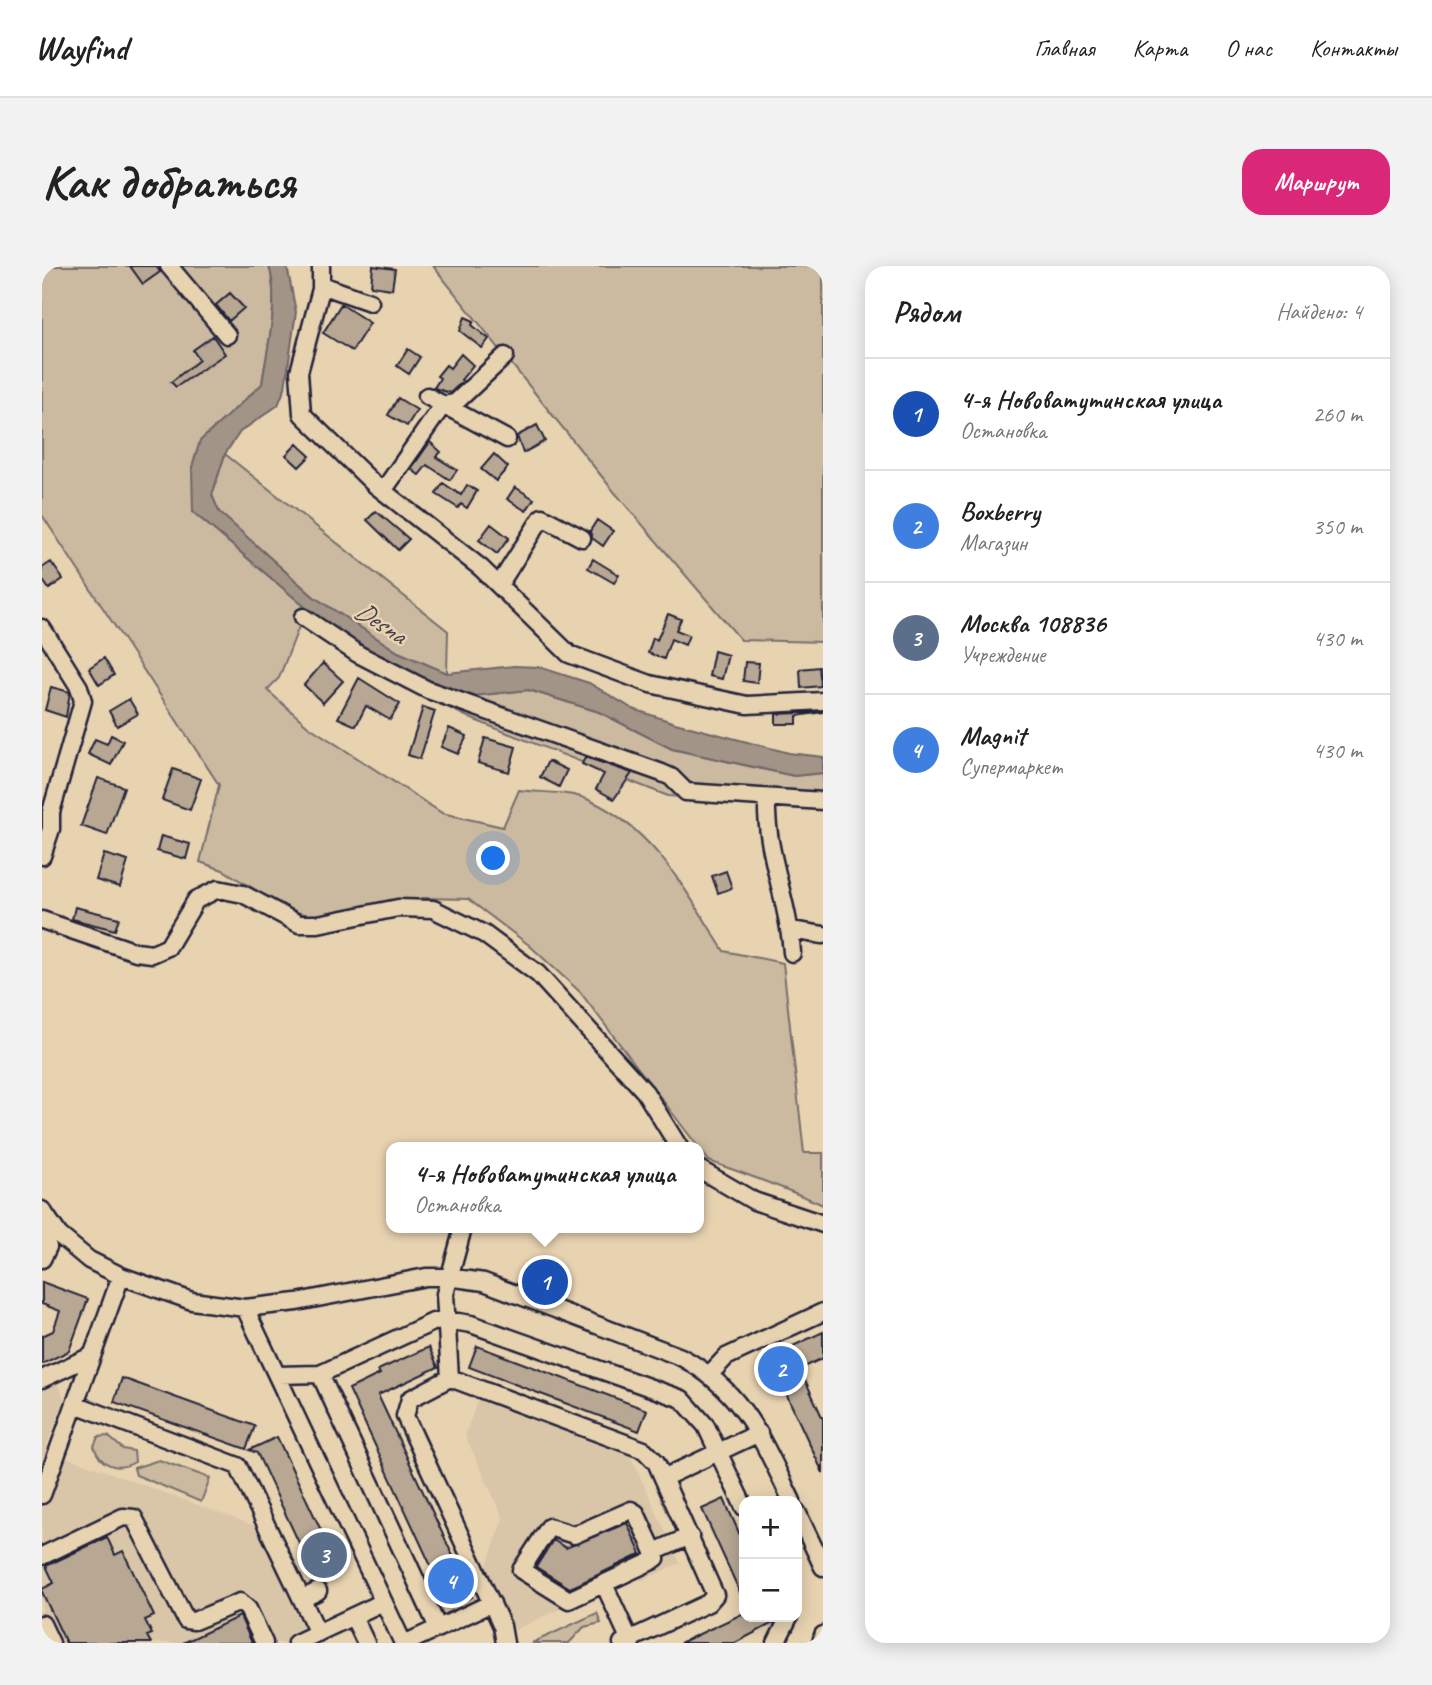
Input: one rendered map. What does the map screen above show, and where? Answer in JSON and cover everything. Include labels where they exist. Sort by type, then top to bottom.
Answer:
[{"type":"street","points":[[169,266],[228,335]]},
{"type":"street","points":[[321,266],[321,285],[299,372],[302,414],[383,491],[499,585],[569,654],[650,684],[747,705],[823,701]]},
{"type":"street","points":[[321,285],[370,302]]},
{"type":"street","points":[[383,491],[443,405],[455,403],[505,356]]},
{"type":"street","points":[[427,396],[506,439]]},
{"type":"street","points":[[499,585],[542,517],[582,538]]},
{"type":"street","points":[[303,617],[358,654],[428,690],[662,773],[671,777],[686,792],[767,800],[823,801]]},
{"type":"street","points":[[42,628],[79,687],[83,701],[47,809],[51,829],[42,856]]},
{"type":"street","points":[[767,800],[766,828],[790,930],[792,953]]},
{"type":"street","points":[[42,920],[136,952],[152,954],[168,947],[200,895],[218,889],[243,894],[299,924],[318,924],[398,908],[433,909],[484,934],[538,974],[645,1092],[676,1142]]},
{"type":"street","points":[[790,930],[823,935]]},
{"type":"street","points":[[704,1172],[754,1201],[823,1224]]},
{"type":"street","points":[[42,1210],[59,1235],[89,1260],[121,1276],[192,1301],[245,1308],[297,1302],[426,1277],[448,1277],[484,1282],[681,1357],[709,1374],[741,1405],[759,1433],[790,1496]]},
{"type":"street","points":[[42,1233],[48,1247],[42,1259]]},
{"type":"street","points":[[450,1378],[445,1294],[461,1233]]},
{"type":"street","points":[[42,1495],[121,1276]]},
{"type":"street","points":[[245,1308],[404,1643],[492,1603]]},
{"type":"street","points":[[709,1374],[731,1355],[823,1312]]},
{"type":"street","points":[[277,1375],[320,1374],[416,1329],[446,1320],[471,1324],[670,1392],[698,1414],[739,1496]]},
{"type":"street","points":[[42,1380],[91,1356]]},
{"type":"street","points":[[320,1374],[438,1628]]},
{"type":"street","points":[[505,1643],[492,1603],[405,1416],[410,1399],[450,1378],[652,1455],[715,1591],[712,1601],[628,1642],[604,1584]]},
{"type":"street","points":[[75,1404],[238,1466],[318,1633]]},
{"type":"street","points":[[663,1478],[759,1433]]},
{"type":"street","points":[[631,1510],[636,1513],[654,1552],[655,1560],[567,1600],[521,1570],[549,1527],[574,1535],[631,1510]]},
{"type":"street","points":[[42,1556],[123,1517],[134,1518],[186,1620],[194,1621],[240,1602],[248,1609],[264,1643]]},
{"type":"street","points":[[802,1523],[823,1567]]},
{"type":"street","points":[[654,1552],[690,1536]]},
{"type":"street","points":[[302,1599],[318,1591]]},
{"type":"street","points":[[296,1643],[383,1602]]},
{"type":"street","points":[[353,1616],[366,1643]]},
{"type":"street","points":[[776,1643],[786,1622]]},
{"type":"street","points":[[42,1624],[51,1643]]},
{"type":"street","points":[[821,1643],[823,1635]]},
{"type":"shaded area","points":[[42,266],[269,266],[273,309],[262,384],[200,441],[193,512],[350,645],[473,696],[528,690],[599,712],[672,749],[794,776],[823,773],[823,806],[668,796],[472,719],[358,664],[300,624],[279,678],[267,690],[308,726],[442,813],[503,827],[519,790],[581,797],[612,812],[651,845],[682,885],[724,951],[783,963],[804,1153],[823,1153],[823,1205],[709,1161],[704,1154],[704,1142],[694,1142],[580,992],[529,945],[468,899],[423,898],[314,917],[286,909],[223,870],[200,862],[219,785],[42,515]]},
{"type":"shaded area","points":[[269,266],[287,266],[296,312],[285,388],[278,405],[240,432],[225,454],[212,495],[219,512],[314,597],[398,652],[447,673],[514,666],[539,667],[589,683],[633,709],[675,723],[789,753],[823,757],[823,773],[794,776],[672,749],[599,712],[529,690],[473,696],[440,693],[350,645],[193,512],[192,467],[200,441],[262,384],[273,309]]},
{"type":"shaded area","points":[[433,266],[823,266],[823,642],[741,640],[611,488]]},
{"type":"shaded area","points":[[225,454],[448,631],[447,673],[398,652],[314,597],[219,512],[212,495]]},
{"type":"shaded area","points":[[57,1383],[65,1400],[45,1449],[258,1527],[313,1643],[42,1643],[42,1390]]},
{"type":"shaded area","points":[[478,1399],[631,1457],[680,1563],[641,1581],[637,1573],[515,1630],[486,1567],[503,1518],[465,1435]]},
{"type":"shaded area","points":[[108,1436],[123,1449],[134,1451],[135,1462],[115,1466],[104,1462],[94,1446],[98,1437]]},
{"type":"shaded area","points":[[159,1460],[210,1478],[201,1502],[136,1475],[134,1468]]},
{"type":"shaded area","points":[[597,1613],[601,1623],[584,1627],[569,1643],[532,1643]]},
{"type":"building","points":[[130,266],[156,266],[160,272],[143,284]]},
{"type":"building","points":[[373,266],[395,269],[392,289],[371,286]]},
{"type":"building","points":[[230,293],[244,308],[229,321],[216,305]]},
{"type":"building","points":[[341,304],[370,323],[352,351],[323,333]]},
{"type":"building","points":[[465,317],[474,321],[472,325],[489,339],[482,348],[460,331]]},
{"type":"building","points":[[213,336],[225,354],[176,387],[171,382],[199,360],[193,350]]},
{"type":"building","points":[[408,349],[420,357],[409,374],[397,366]]},
{"type":"building","points":[[461,354],[473,365],[461,380],[463,381],[450,393],[434,388],[440,378],[437,376],[446,365],[450,368]]},
{"type":"building","points":[[398,398],[417,410],[407,426],[388,415]]},
{"type":"building","points":[[537,425],[545,441],[523,453],[517,436]]},
{"type":"building","points":[[430,442],[441,452],[436,457],[457,470],[450,480],[427,465],[419,475],[411,469]]},
{"type":"building","points":[[297,444],[310,456],[299,467],[286,455]]},
{"type":"building","points":[[494,454],[508,467],[496,481],[481,469]]},
{"type":"building","points":[[443,483],[461,495],[467,485],[477,491],[467,508],[461,504],[458,508],[436,494]]},
{"type":"building","points":[[515,487],[534,499],[526,511],[507,499]]},
{"type":"building","points":[[376,511],[409,539],[398,550],[367,520]]},
{"type":"building","points":[[597,520],[613,531],[603,546],[592,538],[590,531]]},
{"type":"building","points":[[491,524],[509,538],[497,554],[479,540]]},
{"type":"building","points":[[593,559],[619,575],[614,583],[588,568]]},
{"type":"building","points":[[51,562],[63,579],[49,589],[42,579],[42,568]]},
{"type":"building","points":[[668,614],[681,619],[676,630],[689,635],[685,645],[671,639],[664,659],[648,653],[653,638],[657,640]]},
{"type":"building","points":[[714,651],[728,655],[722,679],[709,676]]},
{"type":"building","points":[[104,658],[114,675],[99,685],[89,668]]},
{"type":"building","points":[[745,662],[759,663],[757,683],[743,681]]},
{"type":"building","points":[[323,663],[343,681],[323,703],[304,685]]},
{"type":"building","points":[[819,667],[821,686],[801,688],[800,669]]},
{"type":"building","points":[[359,678],[400,704],[390,720],[366,706],[356,726],[338,718]]},
{"type":"building","points":[[51,687],[70,692],[66,717],[45,710]]},
{"type":"building","points":[[129,699],[138,714],[117,726],[109,711]]},
{"type":"building","points":[[423,707],[435,711],[420,759],[408,755]]},
{"type":"building","points":[[823,712],[797,716],[797,724],[776,724],[776,714]]},
{"type":"building","points":[[449,728],[467,736],[458,754],[441,747]]},
{"type":"building","points":[[111,735],[123,741],[111,765],[88,754],[95,739],[107,744]]},
{"type":"building","points":[[485,738],[516,747],[509,772],[478,763]]},
{"type":"building","points":[[585,757],[632,773],[614,799],[596,789],[604,774],[582,764]]},
{"type":"building","points":[[548,761],[567,770],[559,787],[540,777]]},
{"type":"building","points":[[173,769],[201,779],[190,810],[162,800]]},
{"type":"building","points":[[98,778],[124,787],[107,835],[81,826]]},
{"type":"building","points":[[161,836],[190,844],[186,859],[157,851]]},
{"type":"building","points":[[104,854],[128,861],[120,887],[96,880]]},
{"type":"building","points":[[726,871],[732,888],[718,893],[712,876]]},
{"type":"building","points":[[75,907],[119,918],[115,930],[72,919]]},
{"type":"building","points":[[42,1282],[88,1299],[69,1351],[42,1364],[42,1336],[53,1331],[60,1311],[42,1304]]},
{"type":"building","points":[[823,1332],[823,1358],[800,1369],[823,1419],[823,1473],[769,1357]]},
{"type":"building","points":[[477,1346],[647,1410],[639,1431],[469,1367]]},
{"type":"building","points":[[429,1347],[438,1367],[378,1395],[472,1597],[450,1607],[349,1389],[380,1374],[378,1370]]},
{"type":"building","points":[[122,1378],[255,1426],[246,1449],[114,1402]]},
{"type":"building","points":[[277,1437],[337,1564],[314,1575],[257,1453],[249,1450]]},
{"type":"building","points":[[724,1499],[739,1533],[739,1590],[702,1509]]},
{"type":"building","points":[[627,1523],[641,1554],[579,1584],[570,1588],[536,1567],[553,1540],[566,1548]]},
{"type":"building","points":[[107,1537],[115,1555],[123,1551],[154,1616],[145,1620],[152,1634],[147,1636],[151,1643],[66,1643],[42,1592],[42,1589],[54,1583],[46,1566]]},
{"type":"building","points":[[739,1615],[739,1622],[775,1622],[735,1643],[680,1643]]},
{"type":"building","points":[[240,1616],[252,1643],[183,1643]]},
{"type":"place","name":"4-я Нововатутинская улица","points":[[545,1282]]},
{"type":"place","name":"Boxberry","points":[[781,1369]]},
{"type":"place","name":"Москва 108836","points":[[324,1555]]},
{"type":"place","name":"Magnit","points":[[451,1581]]},
{"type":"water label","name":"Desna","points":[[381,622]]}]
